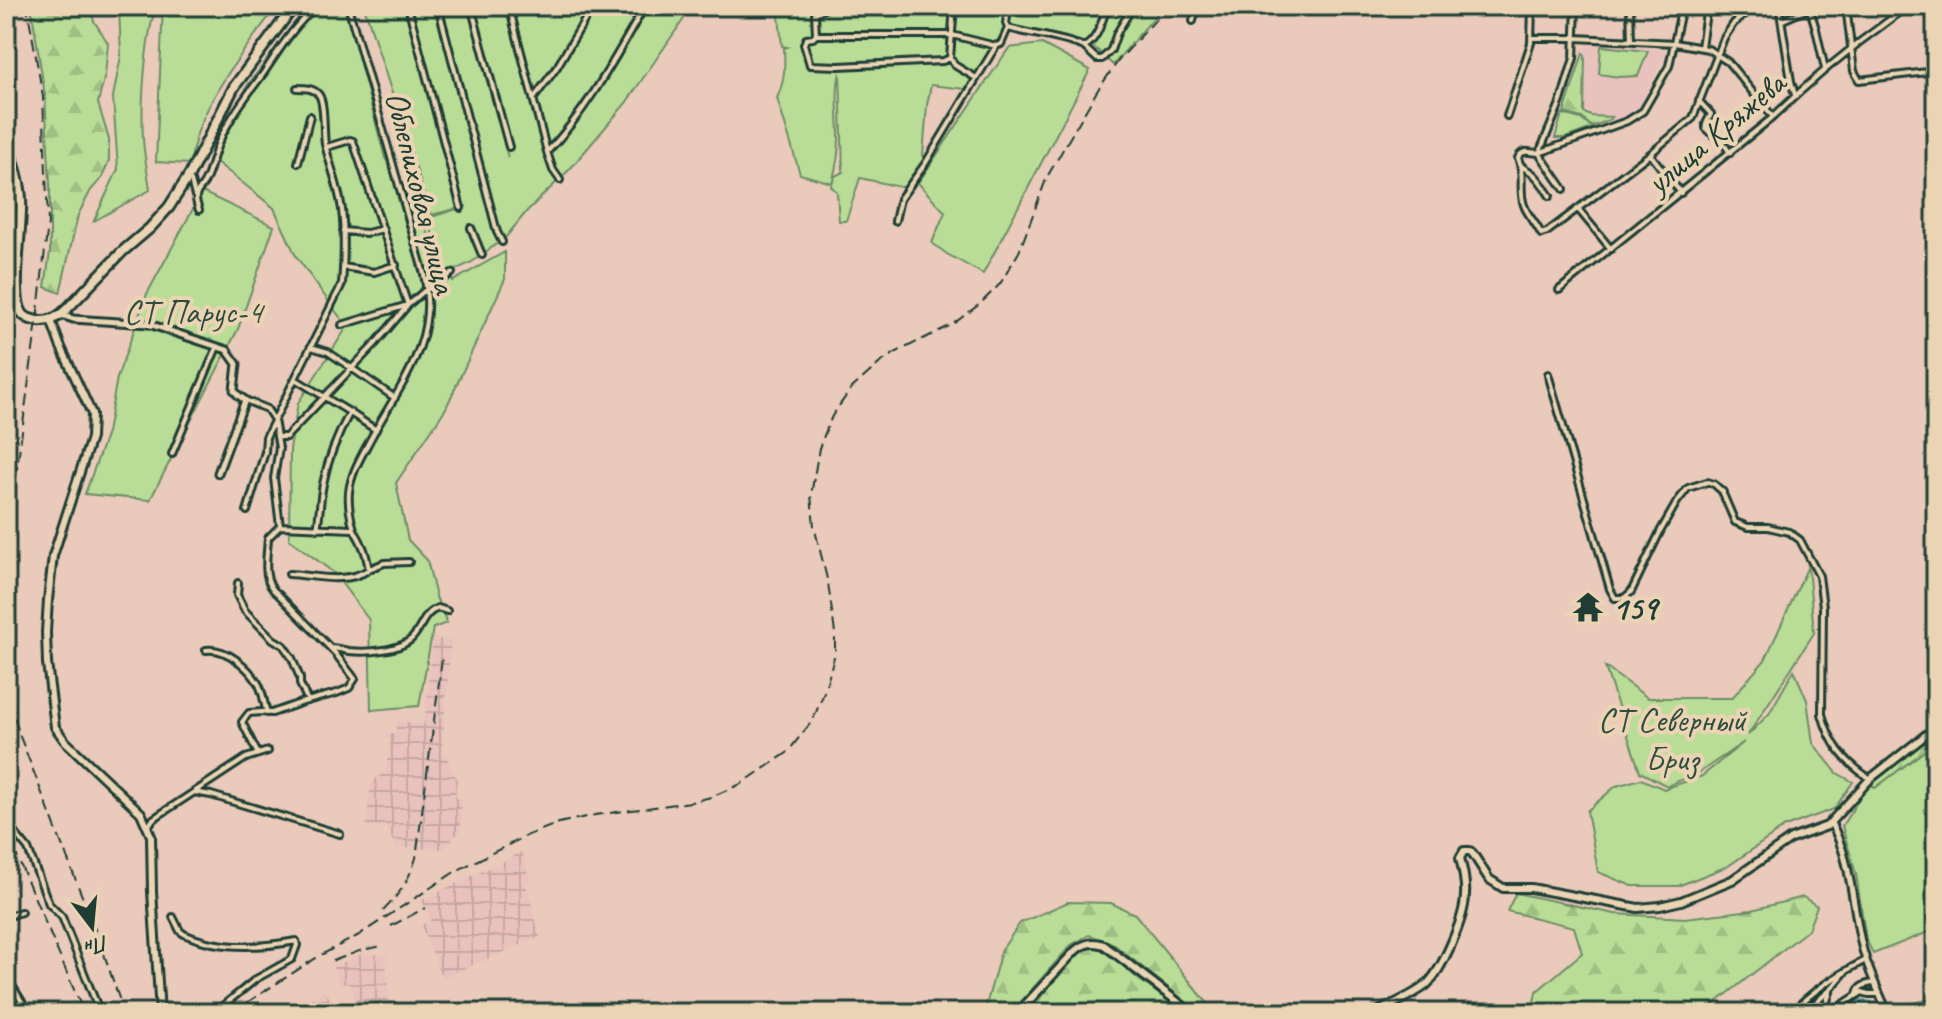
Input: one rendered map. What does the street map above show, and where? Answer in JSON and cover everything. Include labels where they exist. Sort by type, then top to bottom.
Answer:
[{"type":"main road","points":[[6,138],[22,203],[19,306],[27,318],[51,320],[61,315],[169,207],[190,174],[234,87],[294,6]]},
{"type":"main road","points":[[1936,96],[1936,155]]},
{"type":"main road","points":[[51,320],[92,414],[93,426],[53,556],[46,632],[55,727],[65,741],[141,813],[148,827],[151,836],[153,924],[160,1013]]},
{"type":"main road","points":[[1375,1013],[1424,987],[1438,970],[1465,899],[1460,858],[1464,851],[1470,851],[1489,879],[1503,888],[1531,888],[1629,907],[1650,907],[1681,901],[1718,887],[1786,842],[1831,823],[1870,779],[1936,727]]},
{"type":"main road","points":[[1021,1013],[1076,950],[1096,942],[1192,1013]]},
{"type":"street","points":[[195,199],[207,178],[209,166],[226,129],[256,82],[305,16],[317,6]]},
{"type":"street","name":"Облепиховая улица","points":[[348,6],[427,289],[428,309],[419,350],[355,467],[349,493],[354,530],[363,546],[369,569]]},
{"type":"street","points":[[408,6],[461,208]]},
{"type":"street","points":[[438,6],[502,242]]},
{"type":"street","points":[[471,6],[509,147]]},
{"type":"street","points":[[509,6],[547,152],[560,180]]},
{"type":"street","points":[[534,99],[593,6]]},
{"type":"street","points":[[547,152],[567,132],[593,94],[645,6]]},
{"type":"street","points":[[816,35],[815,13],[826,6]]},
{"type":"street","points":[[954,6],[950,58],[956,66],[977,78]]},
{"type":"street","points":[[895,221],[900,199],[912,185],[996,46],[1001,44],[1008,28],[1009,6]]},
{"type":"street","points":[[1084,47],[1092,43],[1097,35],[1107,9],[1092,6]]},
{"type":"street","points":[[1008,28],[1084,47],[1097,59],[1102,59],[1111,50],[1133,6]]},
{"type":"street","points":[[1193,21],[1197,6]]},
{"type":"street","points":[[1507,116],[1532,38],[1532,6]]},
{"type":"street","points":[[1539,153],[1554,120],[1574,58],[1576,6]]},
{"type":"street","points":[[1630,6],[1631,40]]},
{"type":"street","points":[[1682,6],[1664,77],[1643,111],[1627,121],[1539,153],[1521,153],[1518,158],[1523,175],[1520,191],[1524,209],[1541,234],[1578,209],[1693,118],[1724,38],[1734,23],[1756,6]]},
{"type":"street","points":[[1701,47],[1707,6]]},
{"type":"street","points":[[1779,6],[1795,95]]},
{"type":"street","points":[[1846,6],[1854,71],[1859,80],[1936,71]]},
{"type":"street","points":[[1892,18],[1893,6]]},
{"type":"street","name":"улица Кряжева","points":[[1559,290],[1730,153],[1850,48],[1909,6]]},
{"type":"street","points":[[1782,20],[1809,7],[1825,71]]},
{"type":"street","points":[[950,58],[943,61],[810,65],[804,44],[806,39],[816,35],[952,35],[996,46]]},
{"type":"street","points":[[1532,38],[1631,40],[1701,47],[1728,62],[1773,117]]},
{"type":"street","points":[[247,511],[265,452],[266,437],[342,284],[342,209],[326,147],[321,99],[317,92],[297,88]]},
{"type":"street","points":[[1699,101],[1711,114],[1706,128],[1730,153]]},
{"type":"street","points":[[298,163],[310,116]]},
{"type":"street","points":[[326,147],[353,141],[408,305]]},
{"type":"street","points":[[1539,153],[1564,189]]},
{"type":"street","points":[[1650,154],[1681,193]]},
{"type":"street","points":[[1520,165],[1532,173],[1550,196]]},
{"type":"street","points":[[191,181],[199,210]]},
{"type":"street","points":[[1578,209],[1611,249]]},
{"type":"street","points":[[471,228],[482,255]]},
{"type":"street","points":[[343,231],[367,233],[383,229]]},
{"type":"street","points":[[343,267],[374,272],[396,265]]},
{"type":"street","points":[[277,437],[286,437],[408,305],[452,273]]},
{"type":"street","points":[[342,325],[408,305]]},
{"type":"street","points":[[6,315],[19,306]]},
{"type":"street","points":[[61,315],[73,319],[149,324],[227,350],[234,358],[237,372],[234,390],[245,400],[267,409],[274,420],[279,448],[274,478],[279,528]]},
{"type":"street","points":[[172,454],[217,347]]},
{"type":"street","points":[[311,347],[328,352],[395,398]]},
{"type":"street","points":[[1548,374],[1615,598],[1624,598],[1631,592],[1661,530],[1688,488],[1707,482],[1723,493],[1735,522],[1748,527],[1768,527],[1789,532],[1800,540],[1819,576],[1823,607],[1822,714],[1826,731],[1850,766],[1870,779]]},
{"type":"street","points":[[295,379],[376,430]]},
{"type":"street","points":[[218,473],[245,400]]},
{"type":"street","points":[[317,529],[328,462],[350,412]]},
{"type":"street","points":[[258,754],[242,722],[249,713],[272,713],[347,689],[355,679],[331,648],[270,589],[266,573],[268,538],[279,528],[354,530]]},
{"type":"street","points":[[289,574],[353,577],[384,563],[409,562]]},
{"type":"street","points":[[238,583],[237,595],[245,611],[283,645],[292,658],[308,701]]},
{"type":"street","points":[[331,648],[378,651],[398,647],[415,636],[429,612],[438,608],[447,611]]},
{"type":"street","points":[[206,650],[227,653],[241,665],[258,684],[267,713]]},
{"type":"street","points":[[148,827],[153,819],[246,758],[268,751]]},
{"type":"street","points":[[194,792],[340,834]]},
{"type":"street","points":[[1839,814],[1836,820],[1838,835],[1866,960],[1888,1013]]},
{"type":"street","points":[[6,818],[28,849],[49,904],[62,917],[100,1013]]},
{"type":"street","points":[[1831,823],[1838,835]]},
{"type":"street","points":[[1812,832],[1830,829],[1838,835]]},
{"type":"street","points":[[6,917],[21,912]]},
{"type":"street","points":[[173,917],[184,934],[220,945],[249,947],[296,941],[292,959],[256,979],[214,1013]]},
{"type":"street","points":[[1791,1013],[1810,993],[1866,960]]},
{"type":"street","points":[[1804,1013],[1841,984],[1844,974]]},
{"type":"street","points":[[6,976],[29,1013]]},
{"type":"street","points":[[1856,996],[1865,984],[1874,983]]},
{"type":"street","points":[[1823,1013],[1830,990]]},
{"type":"street","points":[[1830,1013],[1862,992],[1879,994]]},
{"type":"shaded area","points":[[1589,43],[1666,50],[1640,108],[1564,140],[1552,140],[1581,48]]},
{"type":"shaded area","points":[[433,638],[451,641],[442,747],[457,779],[455,797],[462,798],[461,830],[444,849],[396,848],[387,828],[366,825],[371,782],[385,772],[391,739],[385,738],[386,733],[395,734],[397,720],[424,725]]},
{"type":"shaded area","points":[[522,852],[530,881],[526,883],[540,937],[442,978],[421,925],[431,920],[422,900]]},
{"type":"shaded area","points":[[386,954],[389,1013],[358,1013],[351,987],[339,983],[333,967],[360,955]]},
{"type":"shaded area","points":[[325,990],[337,1013],[292,1013],[313,997]]},
{"type":"green space","points":[[31,6],[89,6],[94,21],[108,43],[98,103],[109,140],[109,160],[102,178],[91,190],[78,215],[60,293],[45,287],[50,252],[50,184],[45,95]]},
{"type":"green space","points":[[119,6],[156,6],[147,53],[143,107],[150,190],[94,221],[118,169],[113,97],[121,56]]},
{"type":"green space","points":[[163,6],[277,6],[232,67],[212,101],[197,134],[190,164],[156,162]]},
{"type":"green space","points":[[309,6],[345,6],[385,158],[436,247],[428,218],[467,206],[431,215],[364,6],[438,6],[489,199],[440,6],[468,6],[508,158],[469,6],[690,6],[626,103],[570,169],[527,211],[506,237],[472,262],[449,273],[453,281],[505,252],[505,279],[446,408],[396,483],[408,540],[427,560],[436,597],[447,623],[433,628],[419,706],[371,710],[369,620],[334,573],[289,539],[290,449],[298,403],[347,327],[296,256],[274,208],[215,161],[247,86]]},
{"type":"green space","points":[[778,6],[1007,6],[1005,29],[965,89],[931,85],[923,156],[926,159],[905,188],[860,178],[846,221],[839,221],[837,192],[832,183],[800,174],[777,98],[784,74],[784,48],[787,47],[782,46]],"holes":[[[840,73],[843,172],[835,176],[832,183],[839,144],[837,97]]]},
{"type":"green space","points":[[1010,6],[1107,6],[1095,35],[1085,46],[1009,27]]},
{"type":"green space","points":[[1109,6],[1164,6],[1113,65],[1092,45]]},
{"type":"green space","points":[[1042,44],[1090,70],[983,274],[932,243],[945,212],[918,183],[1009,48]]},
{"type":"green space","points":[[1601,46],[1648,51],[1638,76],[1599,74]]},
{"type":"green space","points":[[1583,53],[1584,113],[1612,117],[1592,127],[1582,118],[1564,113]]},
{"type":"green space","points":[[1562,114],[1581,119],[1592,128],[1565,138],[1555,138]]},
{"type":"green space","points":[[6,146],[20,202],[17,239],[6,235]]},
{"type":"green space","name":"СТ Парус-4","points":[[202,192],[274,226],[238,329],[150,500],[85,494],[107,433],[117,378],[147,294]]},
{"type":"green space","name":"СТ Северный Бриз","points":[[1808,566],[1814,633],[1748,735],[1769,714],[1794,670],[1807,700],[1813,743],[1837,773],[1853,782],[1834,809],[1785,827],[1728,866],[1678,886],[1632,886],[1598,872],[1587,811],[1616,786],[1641,779],[1664,789],[1702,776],[1744,742],[1700,772],[1667,786],[1640,772],[1605,667],[1648,698],[1732,698],[1765,660]]},
{"type":"green space","points":[[1936,733],[1936,742],[1875,788],[1869,783]]},
{"type":"green space","points":[[1936,742],[1936,771],[1929,780],[1936,847],[1936,929],[1873,954],[1866,939],[1856,874],[1842,826],[1869,783],[1875,788]]},
{"type":"green space","points":[[1516,893],[1615,914],[1685,918],[1752,910],[1803,897],[1817,906],[1808,930],[1703,1013],[1532,1013],[1536,992],[1582,953],[1574,927],[1507,911]]},
{"type":"green space","points":[[1068,902],[1111,903],[1135,914],[1209,1005],[1206,1013],[1200,1013],[1112,943],[1089,935],[1071,945],[1011,1013],[984,1013],[1001,951],[1020,923]]},
{"type":"green space","points":[[1095,945],[1184,1013],[1029,1013],[1066,965]]},
{"type":"green space","points":[[1936,998],[1936,1013],[1892,1013],[1890,1008]]},
{"type":"water","points":[[1859,1000],[1871,1002],[1878,1013],[1839,1013]]},
{"type":"railway","points":[[6,549],[48,223],[43,97],[27,6]]},
{"type":"railway","points":[[231,1013],[456,871],[528,835],[559,823],[595,815],[711,797],[741,784],[787,753],[813,720],[835,653],[828,583],[814,526],[811,495],[819,448],[832,416],[851,389],[880,363],[953,324],[1000,284],[1019,252],[1047,177],[1097,91],[1119,60],[1168,6]]},
{"type":"railway","points":[[383,911],[403,887],[416,858],[442,659]]},
{"type":"railway","points":[[6,683],[19,734],[101,945],[124,1013]]},
{"type":"railway","points":[[6,831],[84,1013]]},
{"type":"railway","points":[[391,926],[425,908]]},
{"type":"railway","points":[[333,961],[383,946]]},
{"type":"place","name":"159","points":[[1588,607]]}]
